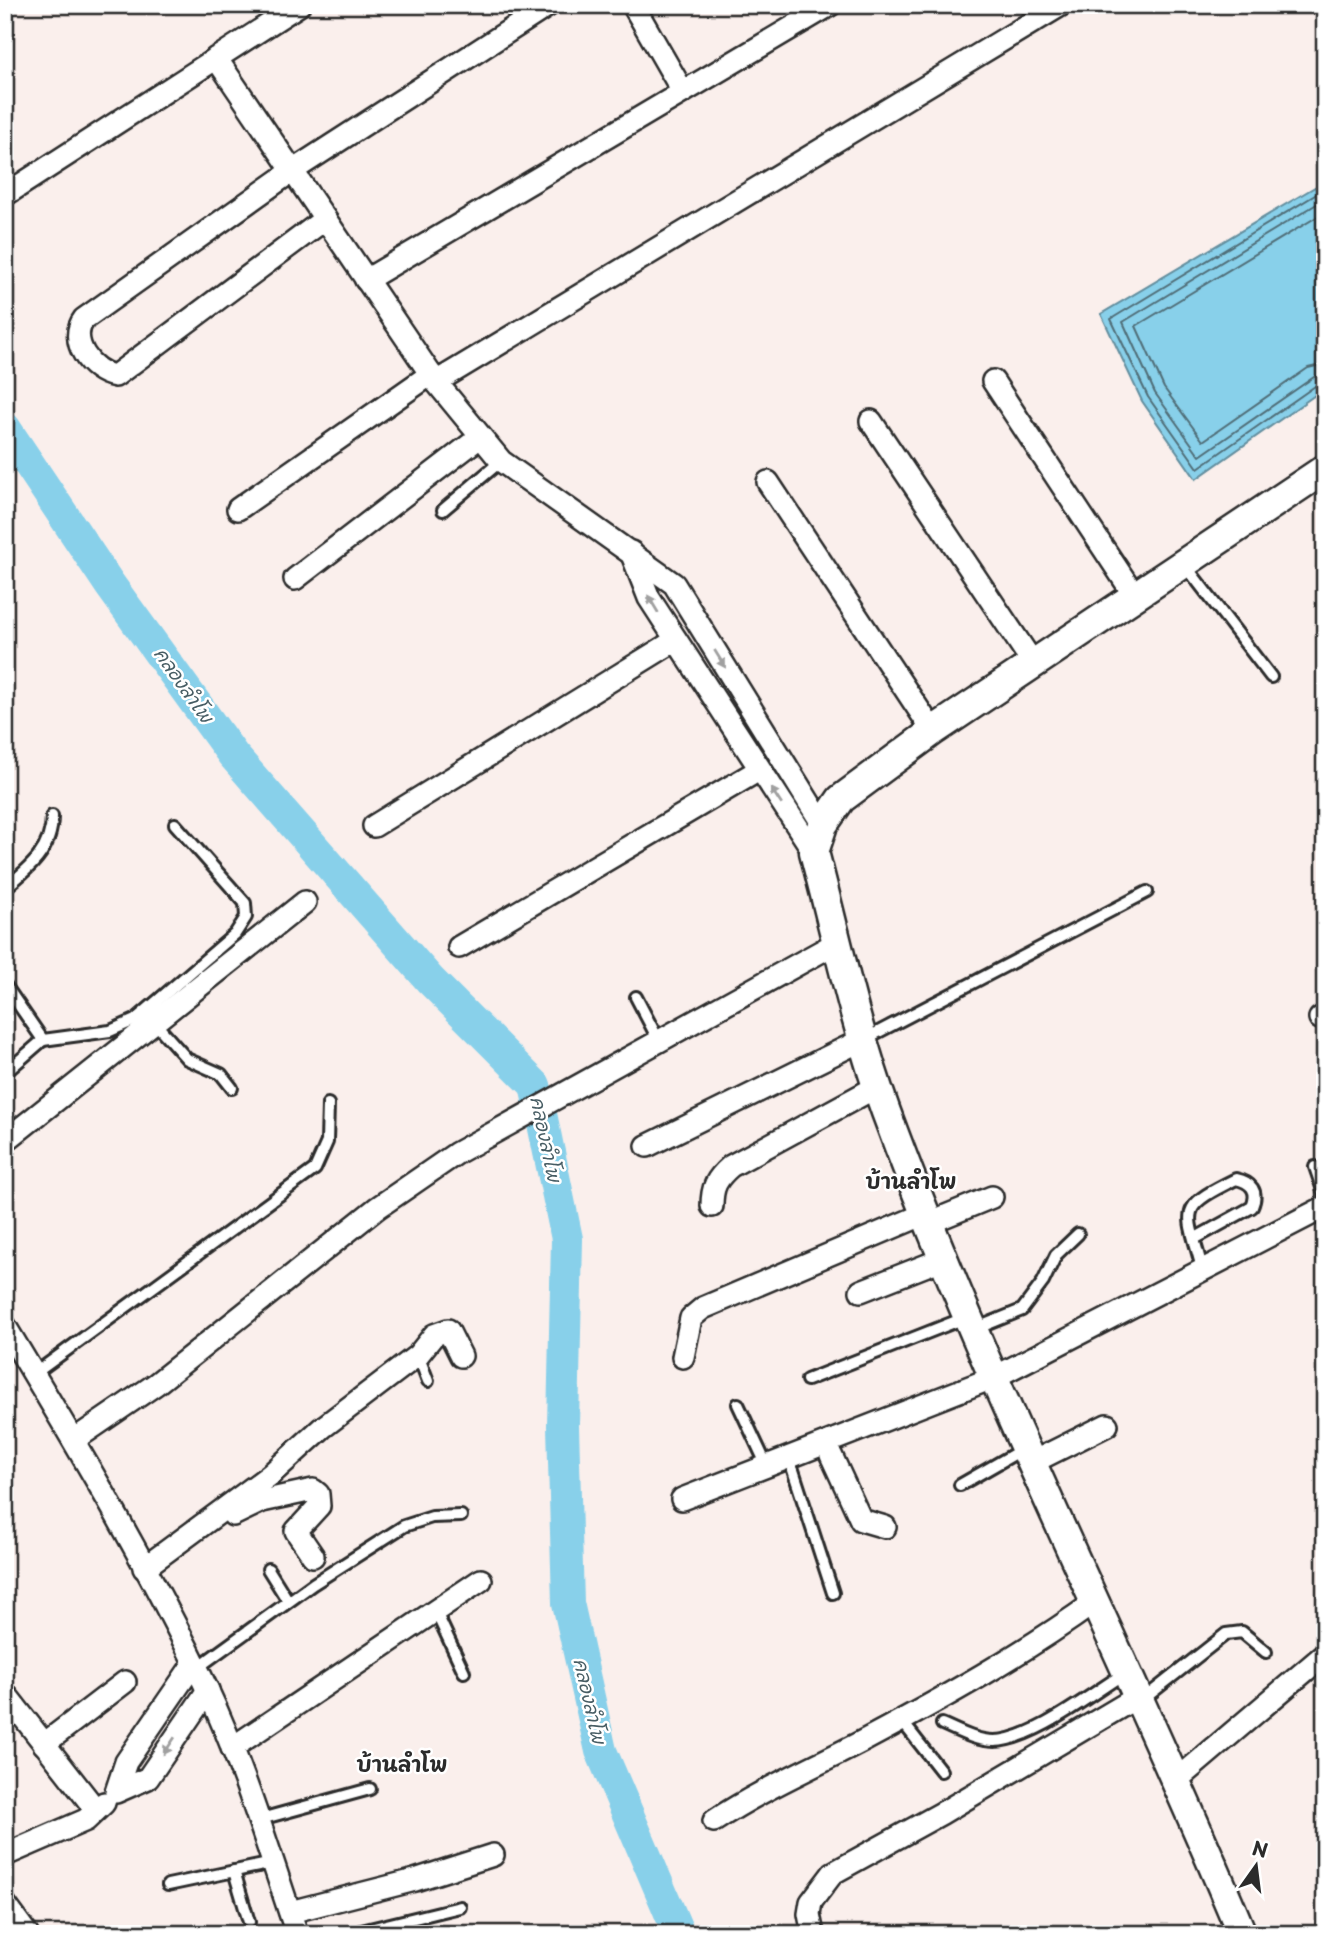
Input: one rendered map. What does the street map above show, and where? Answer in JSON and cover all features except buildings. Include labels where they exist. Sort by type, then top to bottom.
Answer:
[{"type":"street","points":[[5,195],[299,5]]},
{"type":"street","points":[[325,219],[115,376],[103,374],[76,340],[77,328],[84,319],[292,171],[549,5]]},
{"type":"street","points":[[633,5],[683,93]]},
{"type":"street","points":[[366,280],[830,5]]},
{"type":"street","points":[[238,509],[433,378],[1061,5]]},
{"type":"street","points":[[216,58],[433,378],[480,437],[501,461],[674,584],[823,825]]},
{"type":"street","points":[[993,381],[1135,596]]},
{"type":"street","points":[[871,421],[1035,666]]},
{"type":"street","points":[[295,579],[480,437]]},
{"type":"street","points":[[814,852],[823,825],[841,799],[933,731],[1035,666],[1325,469]]},
{"type":"street","points":[[768,482],[933,731]]},
{"type":"street","points":[[631,552],[649,598],[814,852],[862,1040],[945,1258],[1028,1455],[1178,1779],[1242,1934]]},
{"type":"street","points":[[374,826],[676,640]]},
{"type":"street","points":[[458,947],[760,770]]},
{"type":"street","points":[[5,1141],[305,902]]},
{"type":"street","points":[[74,1440],[156,1384],[377,1208],[457,1153],[838,942]]},
{"type":"street","points":[[647,1146],[862,1040]]},
{"type":"street","points":[[712,1206],[712,1189],[718,1177],[731,1166],[878,1086]]},
{"type":"street","points":[[682,1357],[691,1318],[703,1307],[930,1217],[992,1197]]},
{"type":"street","points":[[739,1492],[998,1383],[1325,1206]]},
{"type":"street","points":[[861,1291],[945,1258]]},
{"type":"street","points":[[5,1326],[74,1440],[208,1690],[232,1748],[297,1934]]},
{"type":"street","points":[[147,1572],[270,1475],[322,1428],[418,1355],[434,1335],[444,1329],[448,1330],[461,1356]]},
{"type":"street","points":[[682,1499],[998,1383]]},
{"type":"street","points":[[1028,1455],[1107,1425]]},
{"type":"street","points":[[831,1455],[861,1520],[885,1527]]},
{"type":"street","points":[[147,1572],[239,1511],[309,1490],[318,1494],[319,1506],[296,1531]]},
{"type":"street","points":[[274,1500],[313,1556]]},
{"type":"street","points":[[232,1748],[481,1580]]},
{"type":"street","points":[[714,1821],[749,1798],[901,1720],[1038,1642],[1095,1602]]},
{"type":"street","points":[[1178,1779],[1325,1654]]},
{"type":"street","points":[[116,1792],[126,1762],[195,1665]]},
{"type":"street","points":[[44,1744],[125,1682]]},
{"type":"street","points":[[813,1934],[809,1914],[810,1902],[833,1873],[942,1813],[1136,1689]]},
{"type":"street","points":[[6,1854],[86,1820],[116,1792],[148,1778],[208,1690]]},
{"type":"street","points":[[7,1696],[96,1810]]},
{"type":"street","points":[[290,1912],[415,1880],[493,1855]]},
{"type":"street","points":[[5,1904],[27,1934]]},
{"type":"lane","points":[[443,510],[501,461]]},
{"type":"lane","points":[[1184,563],[1271,677]]},
{"type":"lane","points":[[5,888],[30,867],[47,846],[52,831],[52,816]]},
{"type":"lane","points":[[5,1073],[43,1040],[110,1031],[135,1020],[235,934],[246,916],[245,903],[175,824]]},
{"type":"lane","points":[[862,1040],[1147,892]]},
{"type":"lane","points":[[5,985],[43,1040]]},
{"type":"lane","points":[[636,997],[659,1041]]},
{"type":"lane","points":[[155,1023],[187,1059],[222,1074],[232,1088]]},
{"type":"lane","points":[[34,1374],[315,1169],[327,1142],[328,1104]]},
{"type":"lane","points":[[1315,1167],[1325,1196]]},
{"type":"lane","points":[[1194,1239],[1252,1207],[1256,1198],[1254,1189],[1247,1181],[1236,1179],[1198,1198],[1191,1208],[1189,1219],[1194,1239],[1203,1272]]},
{"type":"lane","points":[[807,1380],[972,1323],[1022,1310],[1043,1282],[1056,1255],[1078,1234]]},
{"type":"lane","points":[[418,1355],[428,1381]]},
{"type":"lane","points":[[738,1404],[767,1466]]},
{"type":"lane","points":[[960,1485],[1028,1455]]},
{"type":"lane","points":[[793,1470],[833,1593]]},
{"type":"lane","points":[[195,1665],[288,1601],[416,1520],[461,1516]]},
{"type":"lane","points":[[268,1569],[288,1601]]},
{"type":"lane","points":[[435,1610],[464,1672]]},
{"type":"lane","points":[[942,1724],[980,1739],[1014,1738],[1136,1689],[1226,1634],[1242,1632],[1266,1652]]},
{"type":"lane","points":[[901,1720],[941,1771]]},
{"type":"lane","points":[[257,1820],[370,1789]]},
{"type":"lane","points":[[168,1885],[273,1863]]},
{"type":"lane","points":[[234,1871],[249,1922]]},
{"type":"lane","points":[[349,1934],[460,1907]]},
{"type":"water","points":[[1325,181],[1325,388],[1196,479],[1142,401],[1101,314]]},
{"type":"waterway","name":"คลองลำโพ","points":[[5,428],[110,585],[233,755],[430,980],[535,1085],[567,1239],[563,1426],[568,1603],[601,1751],[679,1934]]},
{"type":"district","name":"บ้านลำโพ","points":[[911,1182]]},
{"type":"district","name":"บ้านลำโพ","points":[[402,1765]]}]
